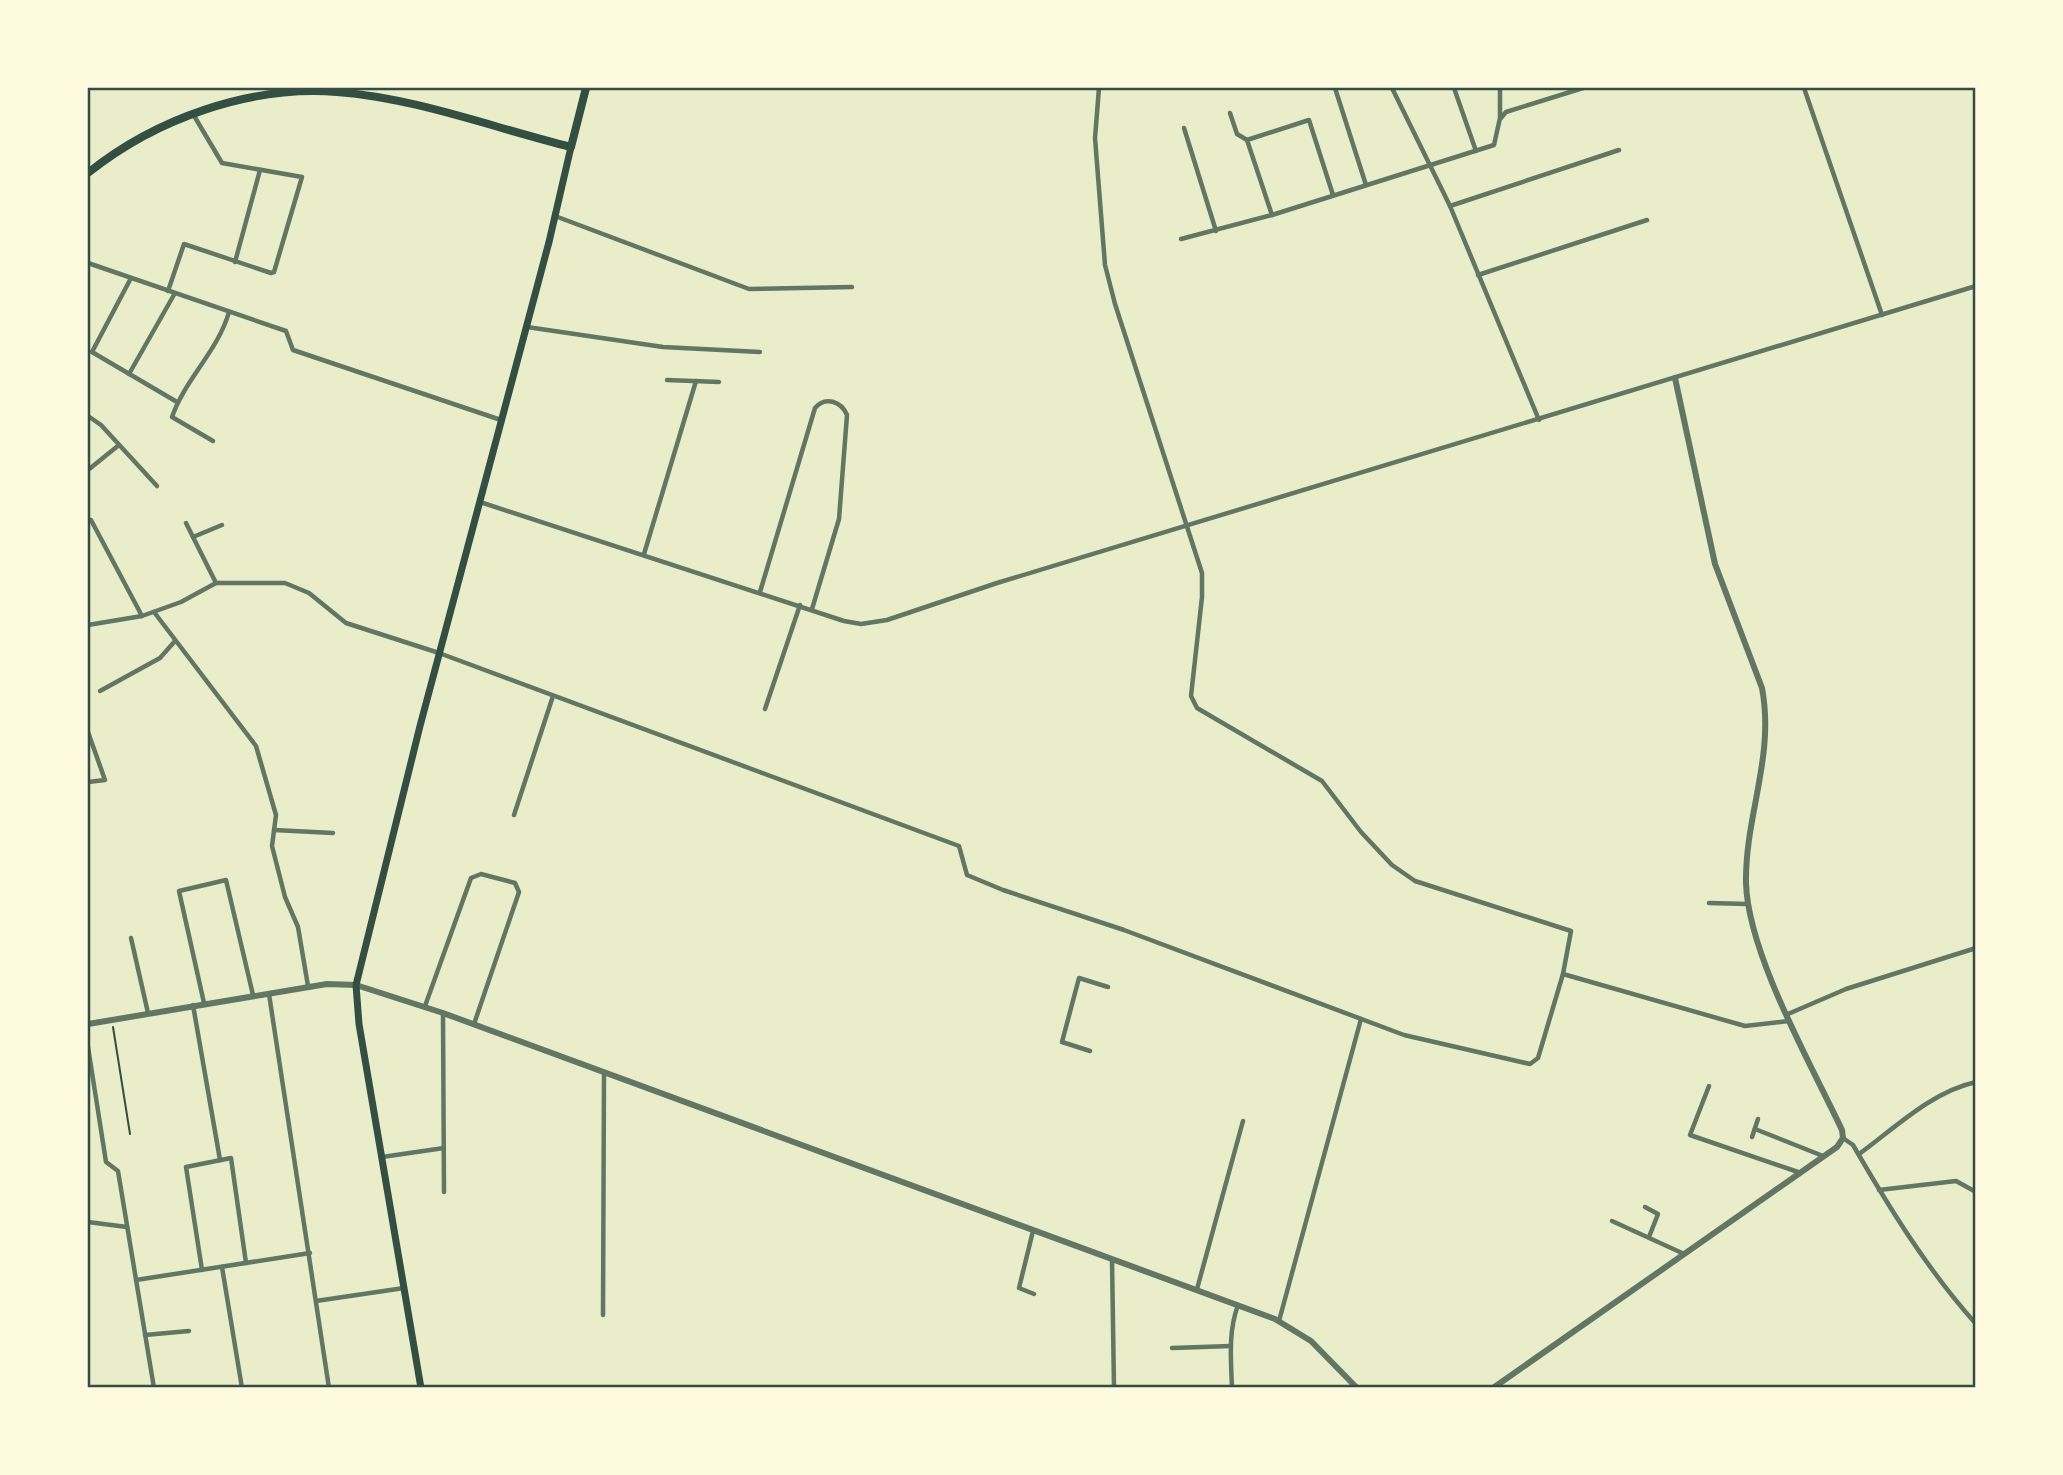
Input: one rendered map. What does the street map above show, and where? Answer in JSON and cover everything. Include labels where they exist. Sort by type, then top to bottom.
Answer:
[{"type":"highway","points":[[88,173],[133,142],[193,114],[255,98],[335,92],[427,108],[571,147],[586,88]]},
{"type":"main road","points":[[421,1388],[359,1024],[356,985],[439,653],[527,327],[571,147]]},
{"type":"street","points":[[88,625],[142,616],[181,602],[216,583],[285,583],[309,593],[346,623],[439,653],[959,846],[967,874],[1003,890],[1124,930],[1404,1035],[1530,1064],[1538,1058],[1563,974],[1571,931],[1415,881],[1392,864],[1369,840],[1322,781],[1197,708],[1191,695],[1202,597],[1202,572],[1115,304],[1105,265],[1095,138],[1099,88]]},
{"type":"street","points":[[1335,88],[1366,185]]},
{"type":"street","points":[[1392,88],[1450,206],[1539,420]]},
{"type":"street","points":[[1454,88],[1476,150]]},
{"type":"street","points":[[1181,239],[1272,215],[1494,145],[1500,118],[1500,88]]},
{"type":"street","points":[[1500,118],[1506,112],[1583,88]]},
{"type":"street","points":[[1804,88],[1882,315]]},
{"type":"street","points":[[1230,113],[1237,134],[1247,140],[1272,215]]},
{"type":"street","points":[[168,291],[184,244],[271,274],[274,272],[302,177],[222,163],[193,114]]},
{"type":"street","points":[[1247,140],[1308,120],[1333,195]]},
{"type":"street","points":[[1184,128],[1216,231]]},
{"type":"street","points":[[1450,206],[1619,150]]},
{"type":"street","points":[[235,262],[260,170]]},
{"type":"street","points":[[555,216],[749,289],[852,287]]},
{"type":"street","points":[[1478,275],[1647,220]]},
{"type":"street","points":[[88,263],[286,331],[293,349],[502,421]]},
{"type":"street","points":[[131,278],[92,352],[177,402]]},
{"type":"street","points":[[479,501],[854,624],[874,623],[1976,286]]},
{"type":"street","points":[[129,374],[175,293]]},
{"type":"street","points":[[213,441],[172,417],[177,402],[220,337],[229,312]]},
{"type":"street","points":[[527,327],[663,347],[760,352]]},
{"type":"street","points":[[1493,1388],[1682,1253],[1837,1147],[1843,1138],[1842,1130],[1760,948],[1748,904],[1747,855],[1766,749],[1766,707],[1762,688],[1715,564],[1675,378]]},
{"type":"street","points":[[667,380],[719,382]]},
{"type":"street","points":[[644,554],[696,381]]},
{"type":"street","points":[[760,592],[815,408],[824,401],[831,401],[841,405],[847,415],[839,519],[812,609]]},
{"type":"street","points":[[88,416],[120,445],[157,486]]},
{"type":"street","points":[[88,470],[120,445]]},
{"type":"street","points":[[91,520],[142,616]]},
{"type":"street","points":[[186,523],[216,583]]},
{"type":"street","points":[[193,537],[222,525]]},
{"type":"street","points":[[765,709],[800,605]]},
{"type":"street","points":[[154,612],[256,746],[276,815],[272,846],[285,897],[299,927],[308,986]]},
{"type":"street","points":[[100,691],[160,658],[175,641]]},
{"type":"street","points":[[514,815],[553,696]]},
{"type":"street","points":[[88,732],[105,780],[88,782]]},
{"type":"street","points":[[274,830],[333,833]]},
{"type":"street","points":[[425,1006],[471,877],[481,874],[515,883],[519,892],[474,1024]]},
{"type":"street","points":[[204,1003],[179,891],[226,880],[253,995]]},
{"type":"street","points":[[1709,903],[1748,904]]},
{"type":"street","points":[[131,938],[148,1013]]},
{"type":"street","points":[[1563,974],[1745,1026],[1790,1017],[1846,989],[1976,948]]},
{"type":"street","points":[[1090,1051],[1062,1042],[1079,978],[1108,987]]},
{"type":"street","points":[[88,1024],[308,986],[356,985],[425,1006],[604,1071],[1279,1321],[1311,1341],[1357,1388]]},
{"type":"street","points":[[269,993],[329,1388]]},
{"type":"street","points":[[192,1005],[220,1160]]},
{"type":"street","points":[[443,1013],[444,1192]]},
{"type":"street","points":[[1279,1321],[1361,1019]]},
{"type":"street","points":[[88,1047],[91,1087],[106,1162],[118,1171],[154,1388]]},
{"type":"street","points":[[603,1315],[604,1071]]},
{"type":"street","points":[[1859,1154],[1927,1103],[1962,1085],[1976,1083]]},
{"type":"street","points":[[1709,1086],[1690,1135],[1798,1172]]},
{"type":"street","points":[[1752,1137],[1758,1119]]},
{"type":"street","points":[[1196,1289],[1243,1121]]},
{"type":"street","points":[[1755,1129],[1823,1156]]},
{"type":"street","points":[[1843,1138],[1853,1145],[1859,1154],[1937,1280],[1976,1324]]},
{"type":"street","points":[[382,1157],[444,1148]]},
{"type":"street","points":[[202,1270],[186,1167],[231,1158],[246,1263]]},
{"type":"street","points":[[1879,1190],[1956,1181],[1976,1192]]},
{"type":"street","points":[[1645,1207],[1658,1214],[1649,1237]]},
{"type":"street","points":[[1612,1221],[1682,1253]]},
{"type":"street","points":[[88,1222],[127,1227]]},
{"type":"street","points":[[1033,1231],[1018,1288],[1034,1294]]},
{"type":"street","points":[[136,1280],[310,1254]]},
{"type":"street","points":[[1112,1259],[1114,1388]]},
{"type":"street","points":[[222,1266],[242,1388]]},
{"type":"street","points":[[316,1301],[404,1288]]},
{"type":"street","points":[[1232,1388],[1231,1346],[1233,1320],[1238,1305]]},
{"type":"street","points":[[145,1335],[190,1331]]},
{"type":"street","points":[[1172,1348],[1231,1346]]},
{"type":"path","points":[[112,1019],[130,1134]]}]
